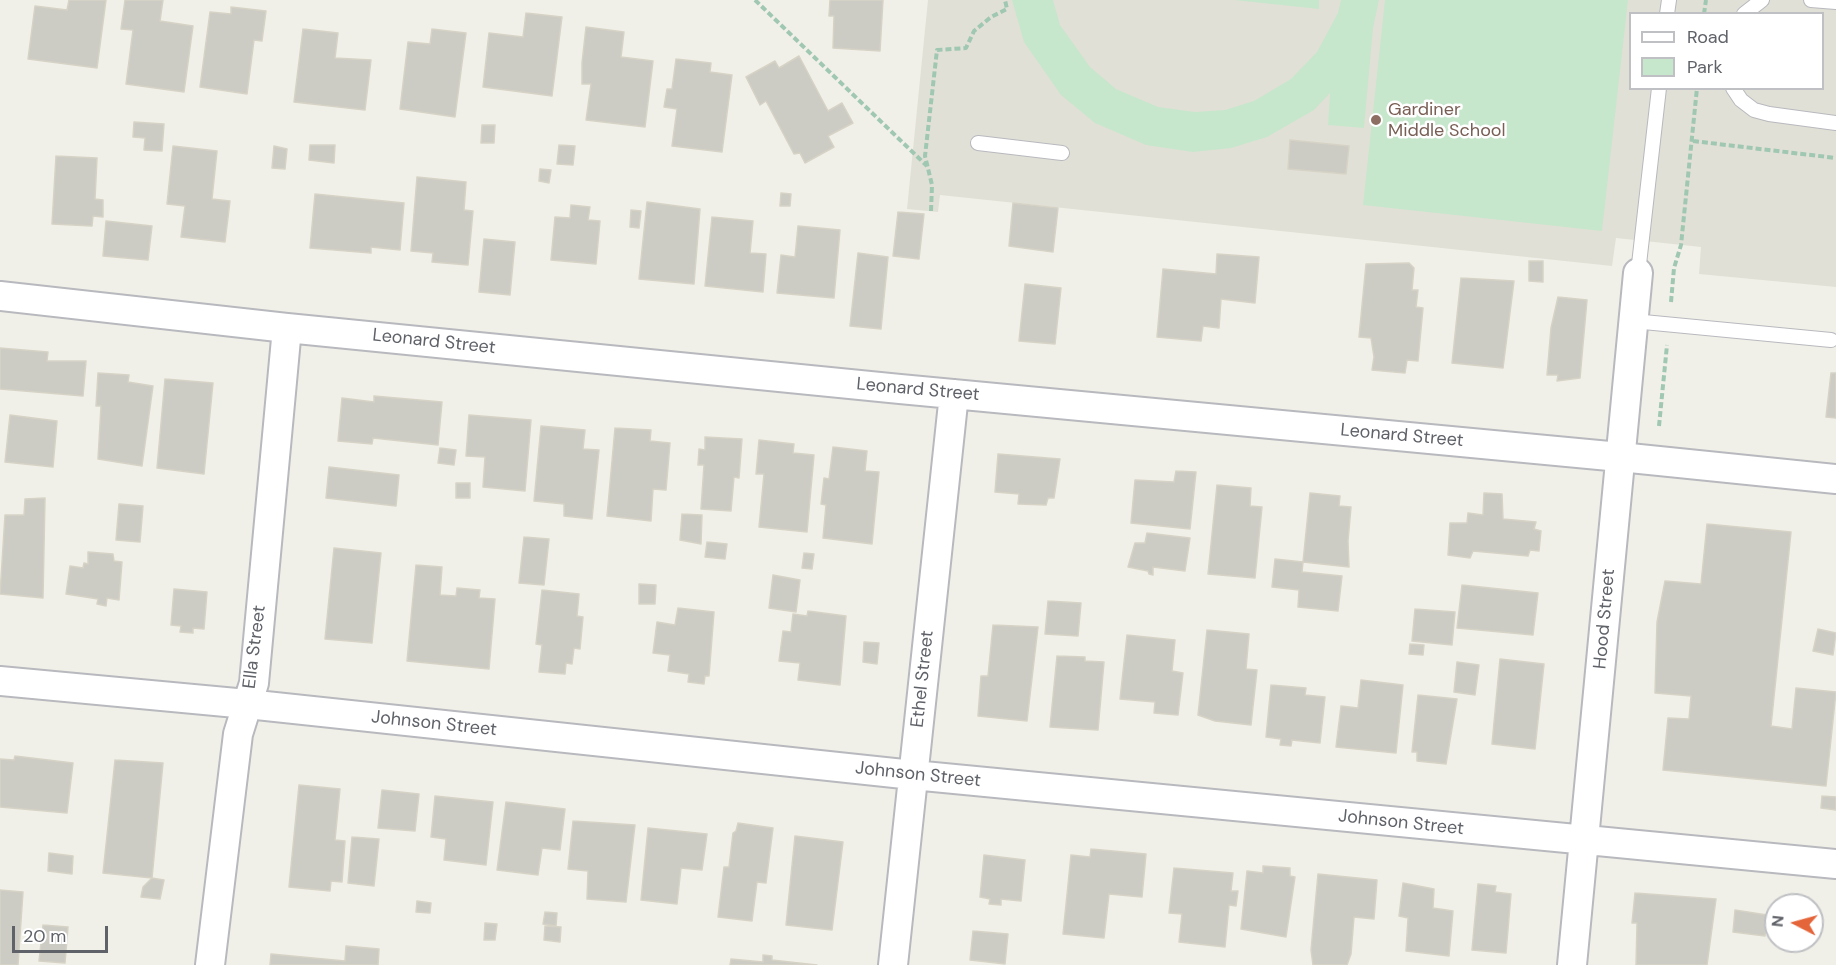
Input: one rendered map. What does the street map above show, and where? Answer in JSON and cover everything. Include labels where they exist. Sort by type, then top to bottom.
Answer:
[{"type":"street","name":"Hood Street","points":[[1572,965],[1638,273]]},
{"type":"street","name":"Leonard Street","points":[[0,296],[287,328],[1836,479]]},
{"type":"street","name":"Ella Street","points":[[210,965],[238,734],[254,683],[287,328]]},
{"type":"street","name":"Ethel Street","points":[[893,965],[954,394]]},
{"type":"street","name":"Johnson Street","points":[[0,681],[247,704],[913,775],[1836,864]]},
{"type":"lane","points":[[1747,12],[1762,0]]},
{"type":"lane","points":[[1811,0],[1836,3]]},
{"type":"lane","points":[[1638,273],[1659,90]]},
{"type":"lane","points":[[1734,90],[1741,100],[1761,112],[1784,118],[1836,123]]},
{"type":"lane","points":[[978,143],[1062,153]]},
{"type":"lane","points":[[1633,321],[1831,340]]},
{"type":"path","points":[[755,0],[928,166]]},
{"type":"path","points":[[931,211],[932,185],[925,146],[937,50],[966,48],[974,31],[991,17],[1007,9],[1005,0]]},
{"type":"path","points":[[1659,426],[1674,268],[1681,245],[1697,90]]},
{"type":"path","points":[[1693,141],[1836,158]]},
{"type":"shaded area","name":"Gardiner Middle School","points":[[928,0],[1836,0],[1836,287],[1699,274],[1701,247],[1616,238],[1612,266],[940,195],[938,212],[907,209]]},
{"type":"green space","points":[[1012,0],[1053,0],[1060,25],[1090,67],[1116,89],[1158,107],[1195,112],[1225,110],[1254,101],[1291,79],[1317,52],[1338,13],[1341,0],[1379,0],[1373,28],[1364,128],[1328,125],[1330,93],[1314,110],[1267,137],[1231,148],[1193,152],[1146,145],[1095,123],[1061,95],[1024,42]]},
{"type":"green space","points":[[1234,0],[1319,0],[1319,9]]},
{"type":"green space","points":[[1385,0],[1628,0],[1602,231],[1363,205]]},
{"type":"building","points":[[69,0],[106,0],[97,68],[28,59],[35,6],[67,10]]},
{"type":"building","points":[[125,0],[163,0],[160,21],[193,26],[184,92],[126,84],[133,30],[121,29]]},
{"type":"building","points":[[830,0],[883,0],[880,51],[833,48],[834,16],[829,16]]},
{"type":"building","points":[[231,7],[266,11],[262,41],[254,40],[247,94],[200,87],[210,12],[231,14]]},
{"type":"building","points":[[526,13],[562,17],[552,96],[483,87],[489,33],[523,37]]},
{"type":"building","points":[[586,27],[624,32],[621,57],[653,61],[645,127],[586,120],[591,84],[582,84]]},
{"type":"building","points":[[303,29],[338,33],[335,58],[371,60],[365,110],[294,102]]},
{"type":"building","points":[[432,29],[466,33],[455,117],[400,109],[408,42],[430,44]]},
{"type":"building","points":[[799,56],[828,111],[842,103],[853,123],[828,136],[834,147],[805,163],[800,153],[794,154],[766,101],[760,105],[746,77],[775,61],[779,68]]},
{"type":"building","points":[[676,59],[711,63],[710,72],[732,75],[722,152],[672,146],[677,109],[664,107],[667,89],[672,89]]},
{"type":"building","points":[[134,122],[164,124],[162,151],[144,150],[145,138],[133,137]]},
{"type":"building","points":[[482,125],[495,125],[494,143],[481,143]]},
{"type":"building","points":[[1290,140],[1349,146],[1346,174],[1288,169]]},
{"type":"building","points":[[310,145],[335,145],[334,163],[309,160]]},
{"type":"building","points":[[559,145],[575,146],[573,165],[557,164]]},
{"type":"building","points":[[173,146],[217,151],[212,199],[230,201],[225,242],[181,237],[185,206],[167,204]]},
{"type":"building","points":[[274,146],[287,149],[285,169],[272,168]]},
{"type":"building","points":[[56,156],[97,158],[95,199],[103,200],[103,217],[93,216],[92,226],[52,224]]},
{"type":"building","points":[[540,169],[551,170],[549,183],[539,181]]},
{"type":"building","points":[[417,177],[466,182],[464,210],[473,211],[468,265],[432,262],[433,253],[411,251]]},
{"type":"building","points":[[781,193],[791,194],[790,206],[780,206]]},
{"type":"building","points":[[315,194],[404,203],[400,250],[371,247],[371,253],[310,248]]},
{"type":"building","points":[[647,202],[700,209],[694,284],[639,279]]},
{"type":"building","points":[[1013,203],[1058,208],[1053,252],[1009,246]]},
{"type":"building","points":[[571,205],[590,207],[588,220],[600,221],[596,264],[551,260],[555,217],[570,218]]},
{"type":"building","points":[[631,210],[641,211],[639,228],[630,227]]},
{"type":"building","points":[[898,212],[924,214],[919,259],[893,256]]},
{"type":"building","points":[[712,217],[753,221],[750,253],[766,254],[763,292],[705,286]]},
{"type":"building","points":[[106,221],[152,226],[148,260],[103,256]]},
{"type":"building","points":[[798,226],[840,230],[834,298],[777,293],[781,255],[795,257]]},
{"type":"building","points":[[484,239],[515,242],[510,295],[479,292]]},
{"type":"building","points":[[858,253],[888,257],[881,329],[850,326]]},
{"type":"building","points":[[1217,254],[1259,257],[1255,303],[1221,299],[1219,328],[1203,326],[1201,341],[1157,337],[1163,269],[1216,274]]},
{"type":"building","points":[[1529,261],[1543,261],[1543,282],[1529,281]]},
{"type":"building","points":[[1409,263],[1414,268],[1412,290],[1418,290],[1416,307],[1423,308],[1418,361],[1407,360],[1405,373],[1372,370],[1374,357],[1371,338],[1359,337],[1366,264]]},
{"type":"building","points":[[1461,278],[1514,281],[1503,368],[1452,363]]},
{"type":"building","points":[[1025,284],[1061,288],[1055,344],[1019,341]]},
{"type":"building","points":[[1558,297],[1587,300],[1580,378],[1557,381],[1558,375],[1547,375],[1551,328]]},
{"type":"building","points":[[0,348],[48,352],[47,361],[86,361],[83,396],[0,389]]},
{"type":"building","points":[[98,373],[129,375],[128,382],[153,386],[142,466],[98,459],[101,406],[96,406]]},
{"type":"building","points":[[1831,373],[1836,373],[1836,418],[1826,417]]},
{"type":"building","points":[[165,379],[213,383],[204,474],[157,468]]},
{"type":"building","points":[[374,396],[442,402],[438,445],[373,438],[372,444],[338,441],[342,398],[374,402]]},
{"type":"building","points":[[10,415],[57,421],[53,467],[5,462]]},
{"type":"building","points":[[469,415],[531,420],[525,491],[483,487],[485,457],[466,456]]},
{"type":"building","points":[[541,426],[585,430],[583,449],[599,450],[592,519],[564,516],[564,504],[534,501]]},
{"type":"building","points":[[615,428],[651,430],[650,441],[670,443],[666,490],[653,489],[651,521],[607,516]]},
{"type":"building","points":[[705,437],[742,439],[739,478],[734,477],[731,511],[701,509],[704,465],[698,465],[699,449],[705,450]]},
{"type":"building","points":[[759,440],[794,444],[793,453],[814,455],[807,532],[759,527],[764,474],[756,474]]},
{"type":"building","points":[[833,447],[867,451],[865,471],[879,472],[872,544],[823,538],[826,505],[821,504],[824,478],[829,479]]},
{"type":"building","points":[[440,448],[456,450],[454,465],[438,463]]},
{"type":"building","points":[[998,454],[1060,459],[1054,498],[1048,498],[1046,505],[1018,504],[1019,494],[995,492]]},
{"type":"building","points":[[329,467],[399,475],[396,506],[326,498]]},
{"type":"building","points":[[1176,471],[1196,472],[1190,529],[1131,523],[1135,480],[1174,482]]},
{"type":"building","points":[[456,483],[470,483],[470,498],[456,498]]},
{"type":"building","points":[[1217,485],[1251,488],[1250,506],[1262,507],[1255,578],[1208,574]]},
{"type":"building","points":[[1310,493],[1340,496],[1339,506],[1351,507],[1348,541],[1349,567],[1303,562]]},
{"type":"building","points":[[1484,493],[1502,494],[1503,519],[1536,522],[1534,529],[1541,531],[1539,551],[1530,550],[1528,556],[1473,551],[1470,558],[1448,555],[1450,523],[1467,523],[1468,513],[1483,515]]},
{"type":"building","points":[[45,498],[43,598],[0,594],[5,515],[24,515],[25,499]]},
{"type":"building","points":[[119,504],[143,506],[140,542],[116,540]]},
{"type":"building","points":[[682,514],[702,515],[701,544],[680,540]]},
{"type":"building","points":[[1707,524],[1791,532],[1771,726],[1792,729],[1796,688],[1836,692],[1826,786],[1663,770],[1668,718],[1689,719],[1691,696],[1655,693],[1657,622],[1665,581],[1701,584]]},
{"type":"building","points":[[1147,533],[1190,538],[1185,571],[1153,567],[1153,575],[1148,571],[1128,567],[1135,543],[1145,543]]},
{"type":"building","points":[[524,537],[549,539],[544,585],[519,583]]},
{"type":"building","points":[[707,542],[727,544],[725,559],[705,557]]},
{"type":"building","points":[[334,548],[381,553],[372,643],[325,639]]},
{"type":"building","points":[[88,552],[113,554],[114,561],[122,562],[119,600],[107,598],[106,606],[97,604],[98,599],[66,594],[70,566],[83,568],[84,563],[88,564]]},
{"type":"building","points":[[804,553],[814,554],[812,569],[802,568]]},
{"type":"building","points":[[1275,559],[1303,562],[1302,572],[1342,576],[1338,611],[1298,607],[1299,590],[1272,587]]},
{"type":"building","points":[[416,565],[442,567],[440,595],[456,596],[457,588],[480,590],[479,598],[495,599],[489,669],[407,661]]},
{"type":"building","points":[[773,575],[800,580],[796,612],[769,608]]},
{"type":"building","points":[[639,584],[656,585],[655,604],[639,604]]},
{"type":"building","points":[[1462,585],[1538,593],[1533,635],[1457,628]]},
{"type":"building","points":[[174,589],[207,592],[204,629],[193,628],[193,633],[180,632],[181,626],[171,625]]},
{"type":"building","points":[[542,590],[579,594],[577,616],[583,617],[580,649],[574,648],[572,664],[566,663],[565,674],[539,672],[542,645],[536,644]]},
{"type":"building","points":[[1048,601],[1081,603],[1078,636],[1045,634]]},
{"type":"building","points":[[678,608],[714,612],[709,676],[705,676],[704,684],[688,682],[689,674],[668,671],[670,655],[653,653],[657,622],[675,625]]},
{"type":"building","points":[[1415,609],[1455,612],[1452,645],[1412,641]]},
{"type":"building","points":[[808,611],[846,616],[840,685],[798,680],[800,663],[779,661],[783,631],[791,632],[793,614],[807,616]]},
{"type":"building","points":[[993,625],[1038,627],[1027,721],[978,716],[981,676],[988,676]]},
{"type":"building","points":[[1818,629],[1836,633],[1833,655],[1813,651]]},
{"type":"building","points":[[1207,630],[1249,634],[1246,669],[1257,670],[1251,725],[1215,721],[1198,715]]},
{"type":"building","points":[[1127,635],[1175,640],[1172,671],[1183,673],[1178,715],[1154,713],[1155,702],[1120,699]]},
{"type":"building","points":[[864,642],[879,643],[877,664],[863,662]]},
{"type":"building","points":[[1410,644],[1424,645],[1423,655],[1409,654]]},
{"type":"building","points":[[1057,656],[1085,657],[1085,661],[1104,662],[1098,730],[1050,727]]},
{"type":"building","points":[[1500,659],[1544,664],[1535,749],[1492,744]]},
{"type":"building","points":[[1457,662],[1479,665],[1475,695],[1454,692]]},
{"type":"building","points":[[1361,680],[1403,685],[1396,753],[1336,747],[1341,706],[1358,708]]},
{"type":"building","points":[[1271,685],[1306,688],[1305,695],[1325,697],[1320,743],[1292,740],[1291,746],[1280,745],[1281,739],[1266,737]]},
{"type":"building","points":[[1418,695],[1457,699],[1446,764],[1417,761],[1417,752],[1412,752]]},
{"type":"building","points":[[15,756],[73,763],[67,813],[0,807],[0,759],[14,760]]},
{"type":"building","points":[[115,760],[163,763],[152,878],[103,873]]},
{"type":"building","points":[[299,785],[340,789],[335,840],[345,841],[342,882],[331,881],[330,891],[289,887]]},
{"type":"building","points":[[382,790],[419,794],[415,831],[378,828]]},
{"type":"building","points":[[435,796],[493,802],[486,865],[444,860],[446,839],[431,837]]},
{"type":"building","points":[[1822,796],[1836,797],[1836,810],[1821,808]]},
{"type":"building","points":[[506,802],[565,809],[560,850],[542,848],[538,875],[497,870]]},
{"type":"building","points":[[573,821],[635,825],[626,902],[587,899],[588,871],[568,869]]},
{"type":"building","points":[[738,823],[773,828],[766,883],[757,882],[752,921],[718,917],[724,867],[729,867],[733,833]]},
{"type":"building","points":[[648,828],[707,834],[702,870],[681,868],[677,904],[641,900]]},
{"type":"building","points":[[795,836],[843,842],[832,930],[786,925]]},
{"type":"building","points":[[352,837],[379,839],[374,886],[348,883]]},
{"type":"building","points":[[1091,849],[1146,854],[1142,897],[1109,894],[1104,938],[1063,934],[1071,855],[1090,857]]},
{"type":"building","points":[[49,853],[73,856],[72,874],[48,871]]},
{"type":"building","points":[[984,855],[1025,860],[1021,901],[1001,899],[1001,905],[989,904],[990,899],[980,897]]},
{"type":"building","points":[[1263,866],[1290,868],[1290,876],[1295,877],[1286,937],[1241,929],[1247,871],[1263,873]]},
{"type":"building","points":[[1174,868],[1233,873],[1231,891],[1238,891],[1236,906],[1229,905],[1225,947],[1179,942],[1182,914],[1169,913]]},
{"type":"building","points":[[1318,874],[1377,880],[1374,919],[1354,917],[1351,954],[1347,965],[1313,965],[1311,950]]},
{"type":"building","points":[[152,878],[164,880],[160,899],[141,897],[143,887]]},
{"type":"building","points":[[1403,883],[1434,889],[1433,908],[1453,911],[1449,956],[1406,951],[1408,918],[1399,916]]},
{"type":"building","points":[[1478,884],[1496,886],[1495,892],[1511,894],[1506,953],[1472,950]]},
{"type":"building","points":[[0,890],[23,892],[18,965],[0,965]]},
{"type":"building","points":[[1635,893],[1716,899],[1707,965],[1636,965],[1637,923],[1632,923]]},
{"type":"building","points":[[417,901],[431,903],[430,913],[416,912]]},
{"type":"building","points":[[1735,910],[1764,915],[1764,936],[1733,932]]},
{"type":"building","points":[[545,912],[557,913],[556,926],[543,924]]},
{"type":"building","points":[[485,923],[497,924],[495,940],[484,940]]},
{"type":"building","points":[[43,925],[68,927],[65,963],[39,961]]},
{"type":"building","points":[[545,926],[561,927],[560,942],[544,940]]},
{"type":"building","points":[[973,931],[1008,934],[1005,964],[970,960]]},
{"type":"building","points":[[346,946],[379,949],[378,965],[270,965],[271,954],[345,961]]},
{"type":"building","points":[[763,955],[772,956],[772,960],[817,965],[730,965],[731,959],[763,962]]},
{"type":"place","name":"Gardiner Middle School","points":[[1376,120]]}]
